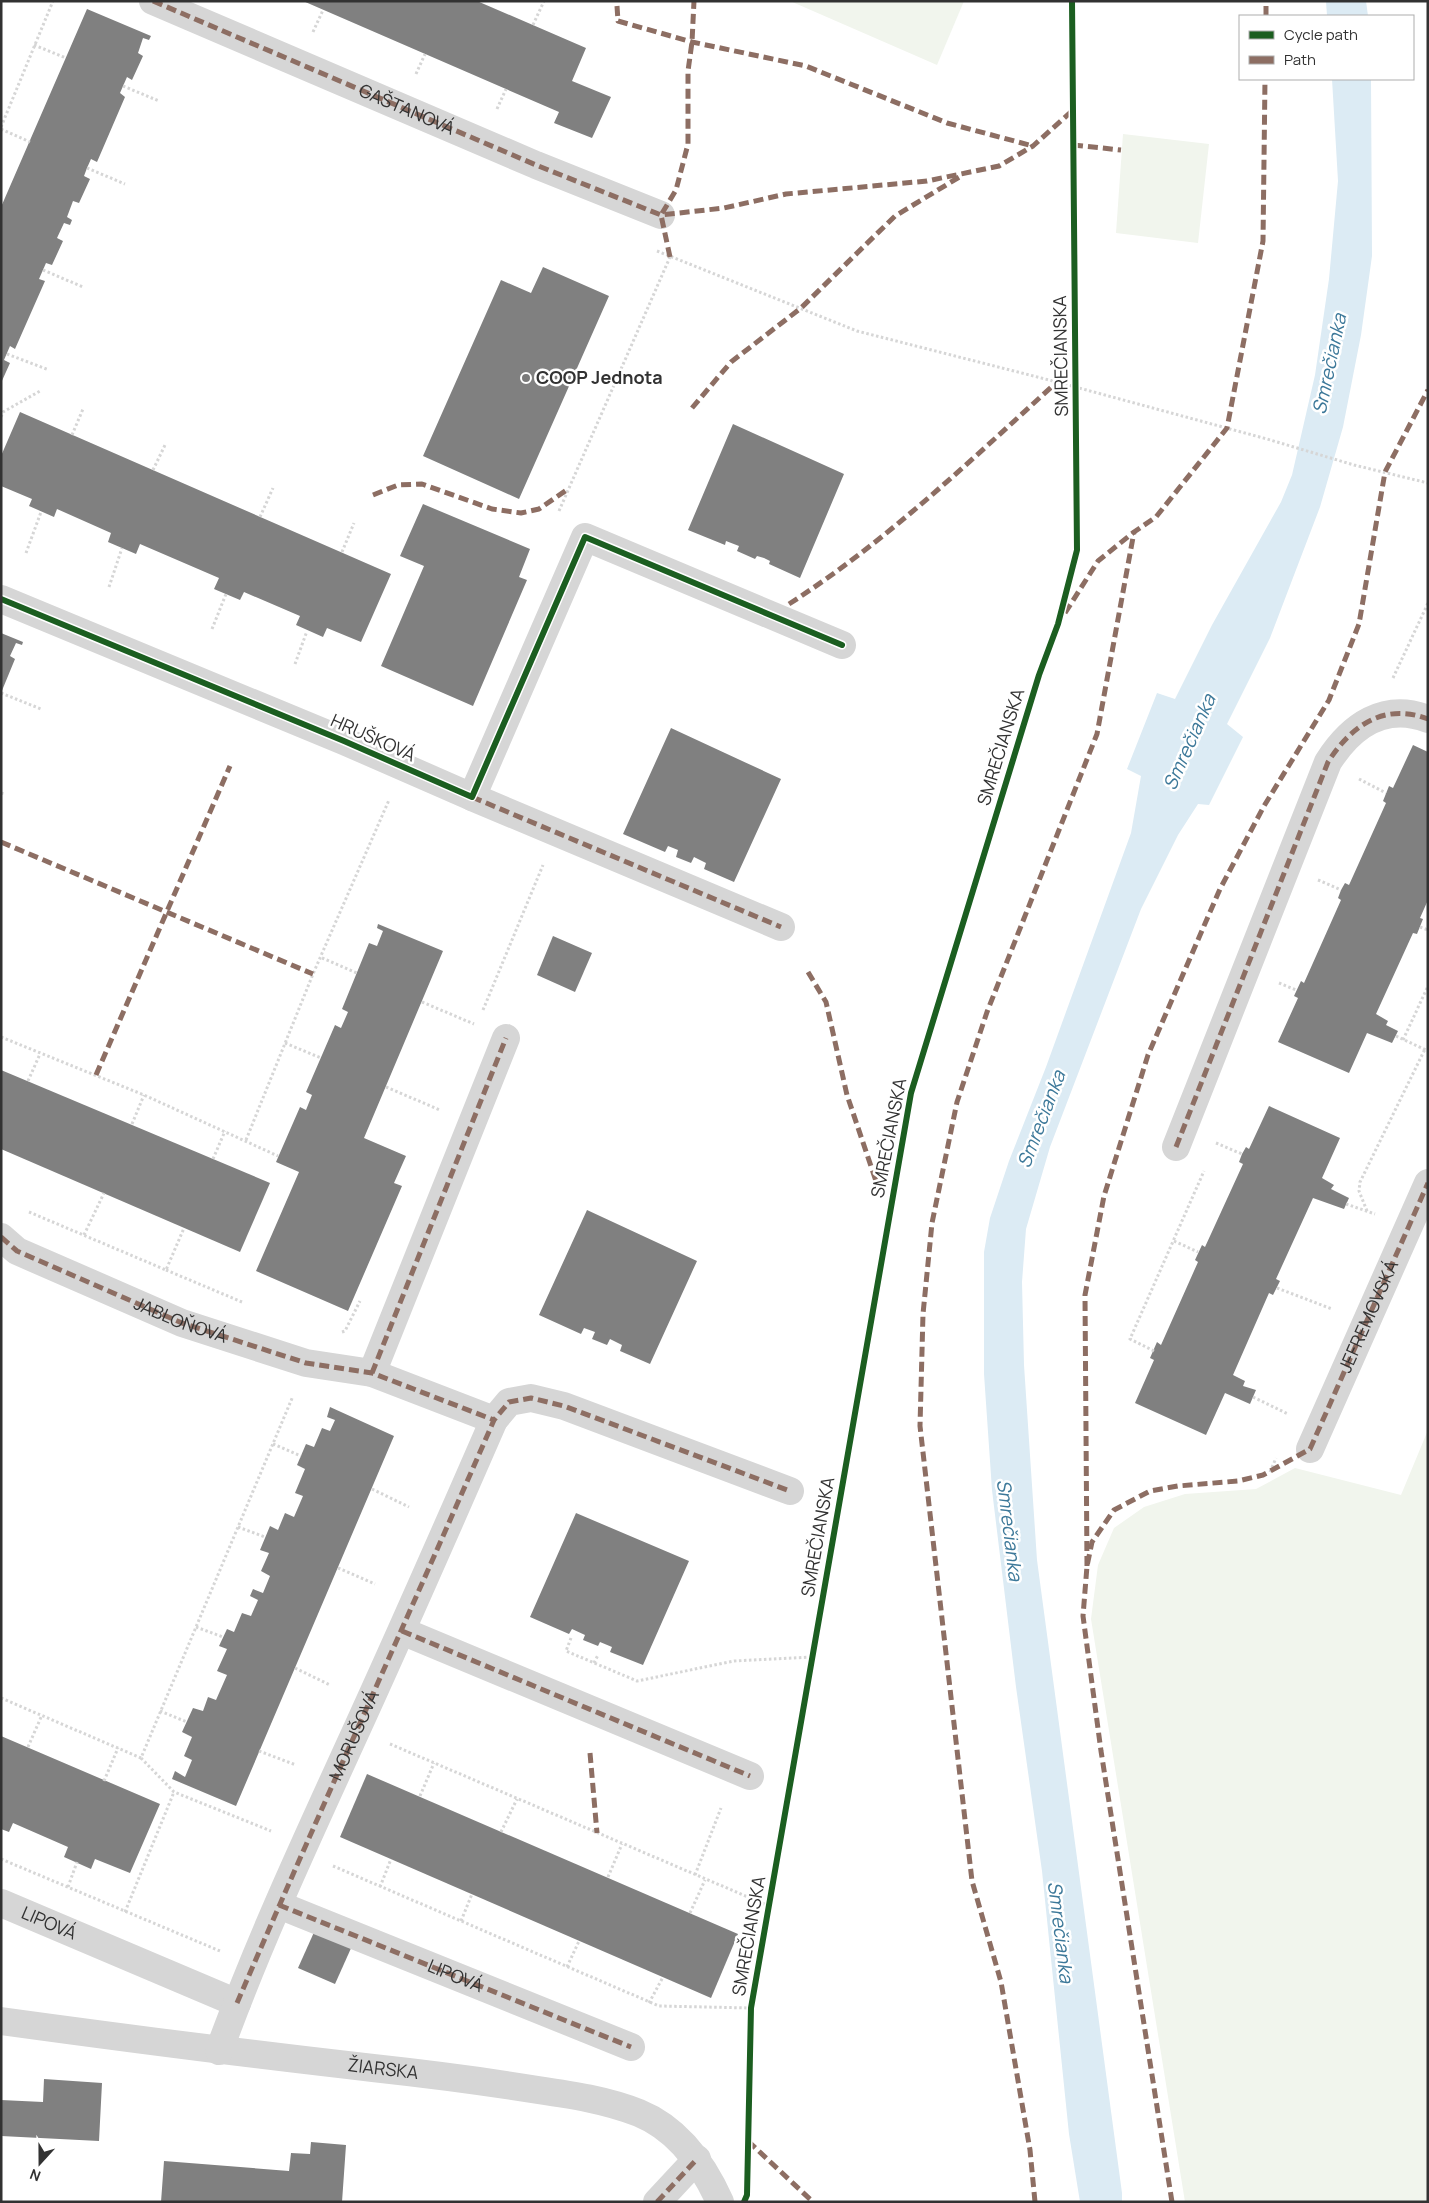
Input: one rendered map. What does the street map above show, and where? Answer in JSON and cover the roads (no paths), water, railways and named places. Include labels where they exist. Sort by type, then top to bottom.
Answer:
[{"type":"street","name":"GAŠTANOVÁ","points":[[154,1],[536,165],[661,215]]},
{"type":"street","points":[[472,797],[585,537],[842,645]]},
{"type":"street","name":"HRUŠKOVÁ","points":[[1,600],[326,733],[403,768],[781,927]]},
{"type":"street","points":[[1176,1148],[1328,762],[1340,744],[1357,728],[1374,717],[1404,712],[1428,719]]},
{"type":"street","points":[[372,1373],[506,1038]]},
{"type":"street","name":"JEFREMOVSKÁ","points":[[1310,1450],[1428,1183]]},
{"type":"street","name":"JABLOŇOVÁ","points":[[1,1237],[17,1251],[182,1323],[306,1363],[372,1373],[494,1420]]},
{"type":"street","name":"MORUŠOVÁ","points":[[220,2051],[237,2002],[303,1849],[402,1631],[494,1420],[509,1402],[531,1398],[564,1406],[790,1491]]},
{"type":"street","points":[[402,1631],[750,1776]]},
{"type":"street","name":"LIPOVÁ","points":[[1,1903],[237,2002]]},
{"type":"street","name":"LIPOVÁ","points":[[279,1905],[631,2047]]},
{"type":"street","name":"ŽIARSKA","points":[[1,2021],[220,2051],[476,2080],[599,2100],[640,2113],[670,2130],[697,2160],[712,2183],[720,2202]]},
{"type":"street","points":[[657,2202],[697,2160]]},
{"type":"water","points":[[1326,1],[1366,1],[1368,15],[1327,15]]},
{"type":"water","name":"Smrečianka","points":[[1332,80],[1371,80],[1372,256],[1361,335],[1343,427],[1320,507],[1270,638],[1227,724],[1243,737],[1209,805],[1198,804],[1178,835],[1141,909],[1050,1147],[1026,1229],[1022,1282],[1024,1365],[1037,1560],[1122,2193],[1122,2202],[1080,2202],[1069,2134],[1042,1871],[1016,1687],[992,1490],[984,1374],[984,1252],[990,1218],[1009,1161],[1046,1067],[1131,833],[1141,776],[1127,769],[1157,693],[1175,699],[1212,625],[1281,502],[1292,475],[1315,375],[1329,279],[1338,181]]},
{"type":"place","name":"COOP Jednota","points":[[526,378]]}]
